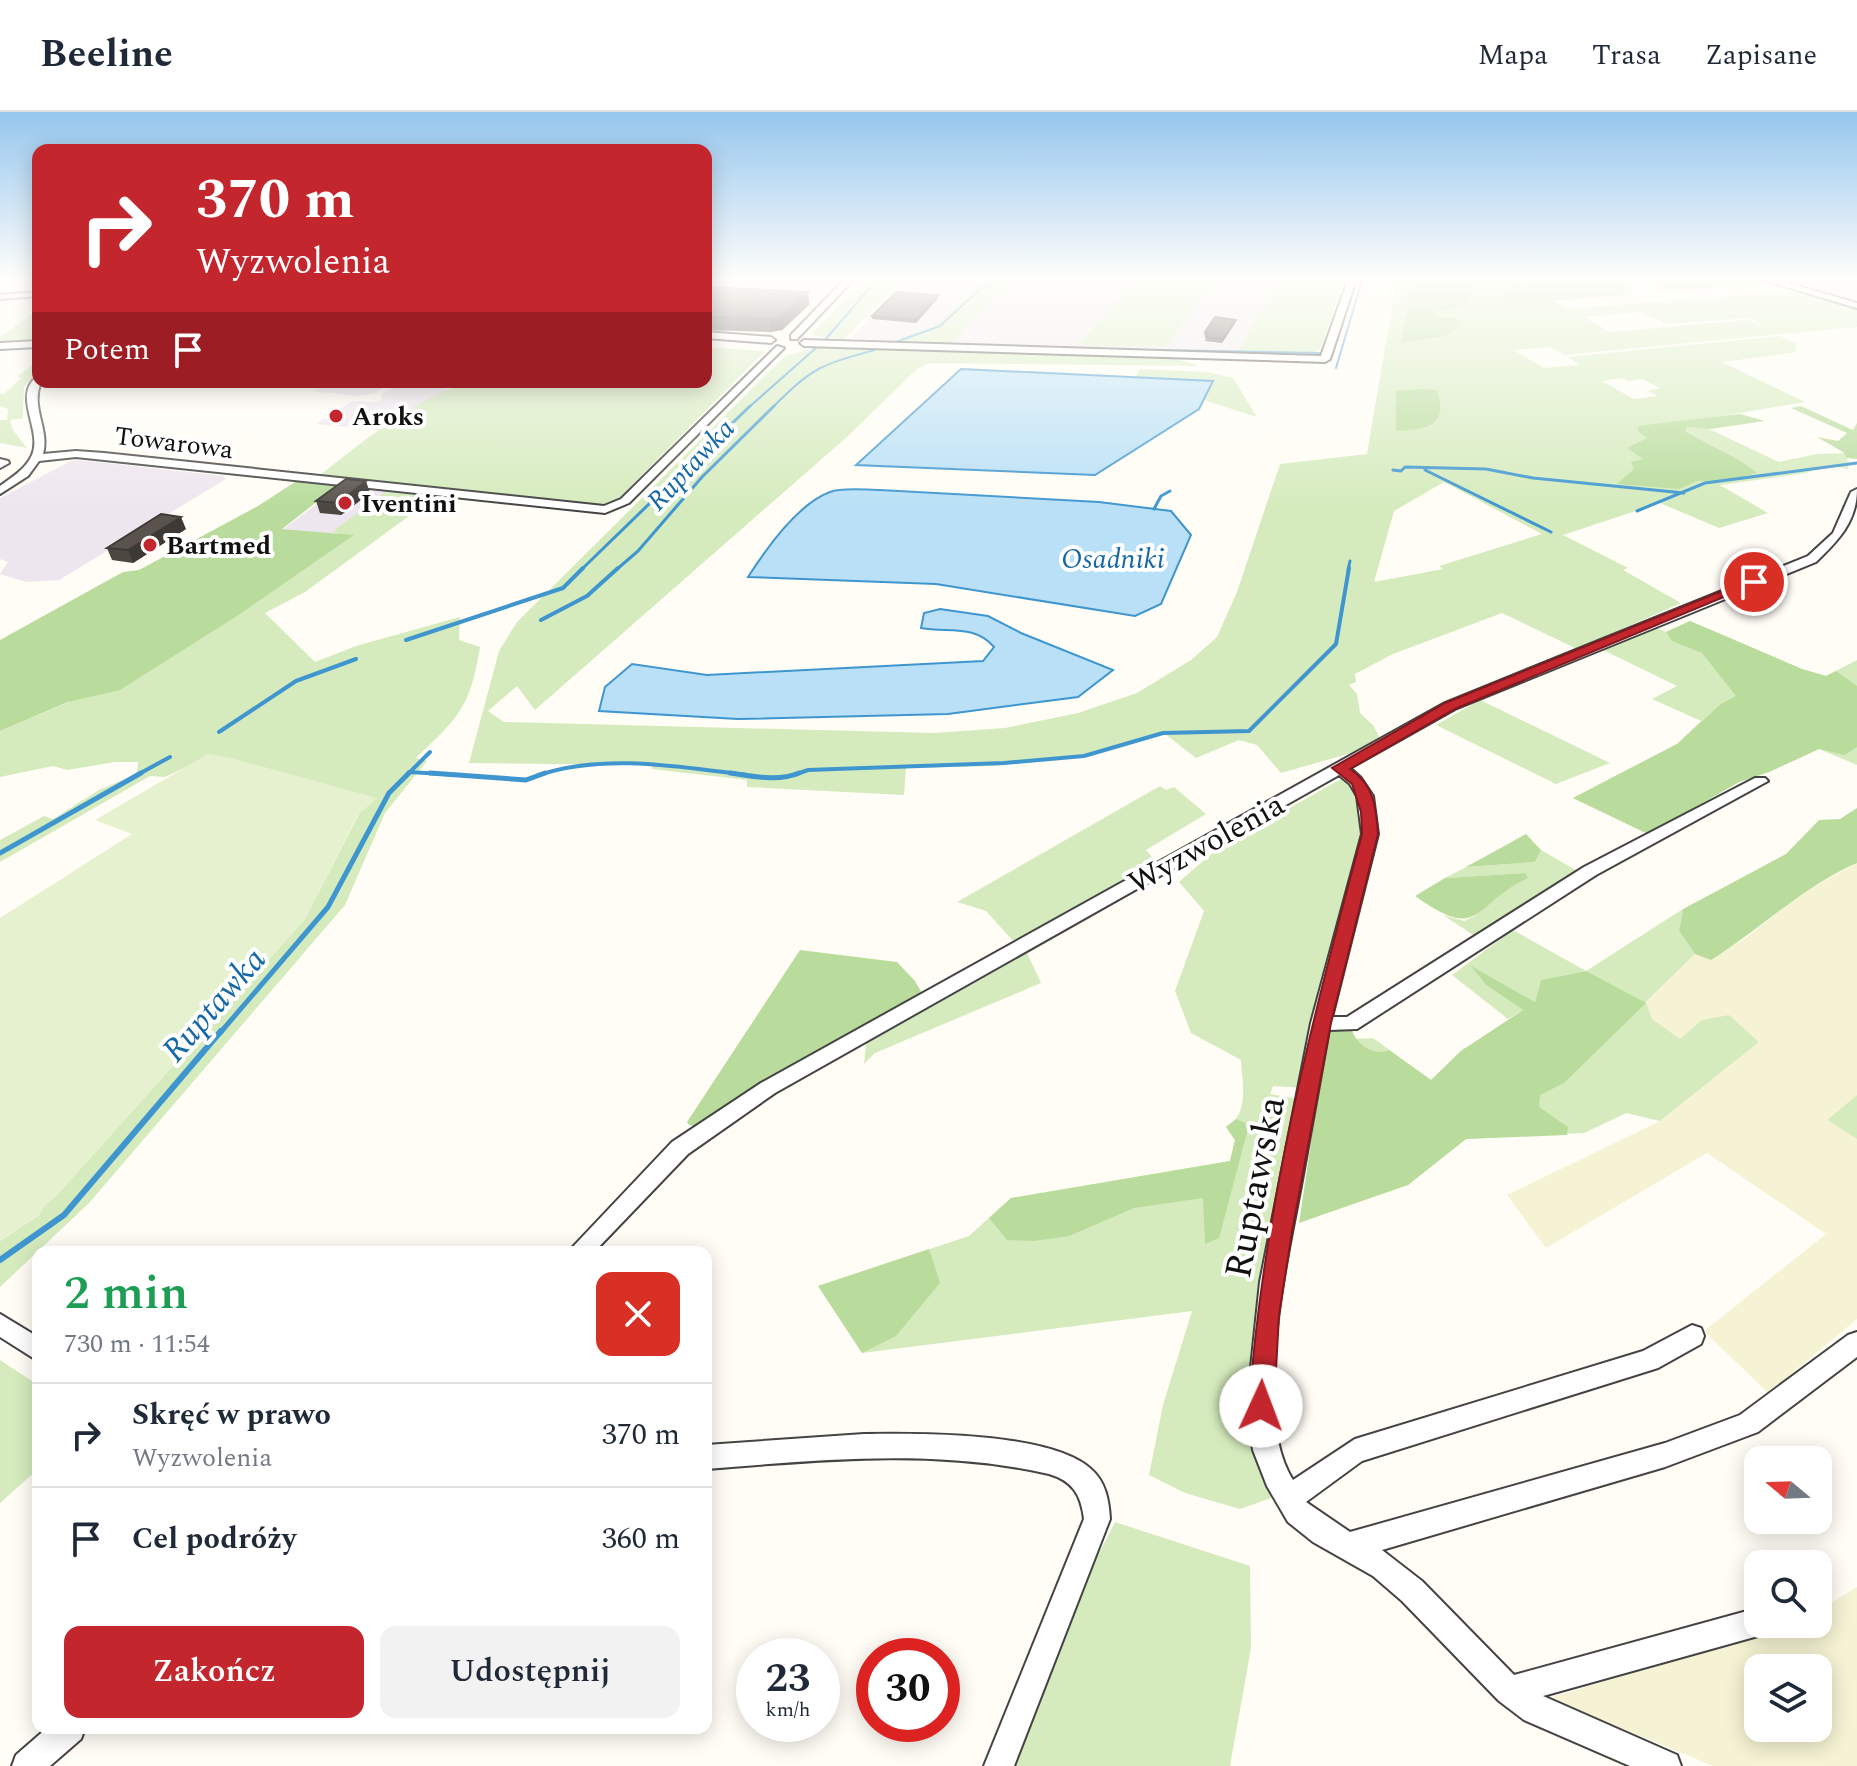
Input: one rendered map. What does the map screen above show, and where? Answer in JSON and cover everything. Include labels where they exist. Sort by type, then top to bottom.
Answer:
[{"type":"street","name":"Towarowa","points":[[38,458],[92,455],[598,511],[612,509],[625,501],[765,354]]},
{"type":"street","points":[[1165,354],[1325,359],[1327,354]]},
{"type":"street","points":[[0,491],[38,458],[42,438],[29,401],[32,388]]},
{"type":"street","points":[[0,477],[15,480]]},
{"type":"street","name":"Wyzwolenia","points":[[585,1246],[675,1152],[743,1103],[1450,706],[1812,559],[1830,546],[1853,515],[1857,492]]},
{"type":"street","name":"Ruptawska","points":[[1340,768],[1359,782],[1369,812],[1370,834],[1321,1023],[1272,1282],[1262,1377],[1262,1425],[1266,1450],[1288,1499],[1298,1513],[1323,1532],[1383,1566],[1412,1591],[1509,1691],[1535,1709],[1666,1766]]},
{"type":"street","points":[[1321,1023],[1350,1024],[1590,871],[1760,781]]},
{"type":"street","points":[[0,1324],[32,1346]]},
{"type":"street","points":[[1288,1499],[1355,1451],[1649,1360],[1692,1336]]},
{"type":"street","points":[[1349,1546],[1665,1455],[1749,1424],[1857,1343]]},
{"type":"street","points":[[712,1457],[902,1443],[985,1449],[1061,1464],[1088,1484],[1097,1519],[999,1766]]},
{"type":"street","points":[[1509,1691],[1744,1626]]},
{"type":"street","points":[[27,1766],[63,1734]]},
{"type":"shaded area","points":[[318,388],[383,388],[375,393],[357,396],[313,391]]},
{"type":"shaded area","points":[[392,388],[449,388],[378,430],[316,424],[353,401],[378,402],[383,399],[381,395]]},
{"type":"shaded area","points":[[71,461],[224,476],[226,479],[59,580],[26,582],[0,574],[8,562],[0,559],[0,498]]},
{"type":"shaded area","points":[[340,487],[388,491],[333,534],[283,529]]},
{"type":"shaded area","points":[[1857,863],[1857,1095],[1827,1120],[1857,1139],[1857,1319],[1768,1393],[1704,1331],[1826,1234],[1707,1153],[1546,1248],[1507,1195],[1660,1121],[1759,1042],[1729,1015],[1680,1039],[1652,1020],[1646,1003],[1695,954],[1711,959],[1747,937],[1802,893]]},
{"type":"shaded area","points":[[1857,1587],[1857,1766],[1713,1766],[1549,1698],[1749,1638],[1832,1638],[1832,1602]]},
{"type":"green space","points":[[712,354],[762,354],[614,503],[600,505],[314,480],[389,422],[453,388],[712,388]]},
{"type":"green space","points":[[1060,354],[1171,357],[1199,366],[930,363],[917,369],[848,436],[535,710],[517,686],[488,711],[504,722],[934,733],[1005,728],[1078,713],[1137,693],[1191,660],[1217,637],[1237,592],[1280,464],[1367,454],[1384,354],[1520,354],[1544,368],[1579,365],[1568,357],[1596,354],[1780,354],[1722,362],[1805,402],[1692,421],[1779,462],[1816,454],[1847,453],[1848,469],[1829,465],[1806,473],[1720,485],[1768,513],[1719,528],[1660,503],[1563,535],[1628,568],[1623,570],[1681,603],[1577,649],[1502,613],[1393,654],[1355,674],[1356,682],[1349,685],[1357,694],[1360,713],[1373,725],[1383,744],[1281,773],[1257,745],[1239,740],[1196,758],[1165,734],[1082,758],[1078,755],[995,766],[906,768],[904,795],[747,787],[747,780],[652,769],[652,765],[469,763],[499,651],[517,622],[785,356]],"holes":[[[1622,378],[1629,381],[1642,379],[1660,388],[1648,391],[1658,396],[1634,399],[1602,381]],[[1444,482],[1542,534],[1439,566],[1443,569],[1374,582],[1394,511]]]},
{"type":"green space","points":[[32,366],[32,378],[24,386],[23,418],[10,420],[13,430],[27,448],[0,443],[0,420],[7,420],[8,409],[0,406],[0,394],[4,394],[21,378],[18,376]]},
{"type":"green space","points":[[1140,369],[1208,372],[1233,378],[1257,417],[1135,378]]},
{"type":"green space","points":[[1437,390],[1440,412],[1437,419],[1425,427],[1396,431],[1396,391]]},
{"type":"green space","points":[[1801,406],[1853,430],[1857,423],[1857,459],[1847,458],[1843,452],[1817,437],[1838,441],[1847,433],[1791,408]]},
{"type":"green space","points":[[1740,414],[1765,421],[1710,429],[1687,427],[1685,431],[1757,473],[1726,481],[1698,481],[1679,489],[1617,484],[1634,469],[1631,462],[1643,459],[1627,448],[1647,438],[1637,426]]},
{"type":"green space","points":[[298,480],[337,486],[282,529],[354,535],[240,614],[120,690],[68,702],[0,731],[0,640],[123,572],[139,570],[258,506]]},
{"type":"green space","points":[[385,492],[435,497],[305,592],[265,613],[315,662],[356,646],[460,617],[459,640],[480,647],[467,698],[453,721],[416,758],[427,761],[385,813],[345,905],[89,1203],[43,1246],[32,1246],[32,1257],[0,1287],[0,1241],[39,1215],[305,919],[359,814],[186,767],[165,777],[150,776],[0,862],[0,840],[44,816],[53,819],[99,790],[137,774],[138,762],[115,762],[67,770],[53,766],[0,777],[0,731],[81,697],[348,536],[332,532]]},
{"type":"green space","points":[[1690,621],[1802,669],[1826,676],[1857,660],[1857,765],[1819,749],[1739,782],[1648,834],[1573,798],[1677,744],[1701,721],[1652,699],[1677,686],[1601,649],[1654,627],[1666,632]]},
{"type":"green space","points":[[1690,621],[1802,669],[1826,676],[1836,671],[1857,686],[1857,747],[1845,755],[1819,749],[1739,782],[1648,834],[1573,798],[1677,744],[1721,704],[1736,696],[1702,653],[1672,641],[1666,632]]},
{"type":"green space","points":[[1480,700],[1610,763],[1556,784],[1436,725]]},
{"type":"green space","points":[[208,754],[377,798],[358,815],[305,919],[39,1215],[0,1241],[0,918],[132,834],[95,820]]},
{"type":"green space","points":[[1341,779],[1349,780],[1355,786],[1365,832],[1303,1088],[1273,1086],[1270,1094],[1299,1099],[1271,1239],[1274,1497],[1240,1509],[1185,1493],[1149,1475],[1163,1405],[1192,1311],[862,1353],[818,1286],[969,1236],[1011,1198],[1230,1161],[1235,1140],[1226,1127],[1234,1122],[1242,1106],[1241,1060],[1191,1033],[1175,991],[1204,911],[1179,882],[1217,849]]},
{"type":"green space","points":[[1160,786],[1166,790],[1174,787],[1206,814],[1146,850],[1157,863],[1015,943],[986,911],[957,902]]},
{"type":"green space","points":[[1857,808],[1857,863],[1818,884],[1711,960],[1695,954],[1679,931],[1683,909],[1786,854],[1819,820],[1840,819]]},
{"type":"green space","points":[[1526,834],[1541,850],[1535,862],[1466,867]]},
{"type":"green space","points":[[1541,850],[1579,872],[1476,937],[1443,915],[1464,921],[1475,916],[1525,873],[1445,878],[1466,867],[1535,862]]},
{"type":"green space","points":[[1525,873],[1528,878],[1476,915],[1466,918],[1453,917],[1415,896],[1445,878]]},
{"type":"green space","points":[[1683,909],[1679,931],[1695,954],[1646,1002],[1652,1019],[1680,1039],[1702,1020],[1729,1015],[1759,1042],[1660,1121],[1626,1113],[1584,1133],[1466,1139],[1408,1185],[1331,1040],[1373,1038],[1431,1080],[1464,1048],[1564,1083],[1586,971]]},
{"type":"green space","points":[[1513,930],[1586,971],[1541,980],[1535,1002],[1473,968],[1486,985],[1523,1010],[1508,1019],[1452,975]]},
{"type":"green space","points":[[800,950],[897,962],[923,995],[770,1079],[694,1126],[689,1125],[687,1122]]},
{"type":"green space","points":[[1027,953],[1041,983],[875,1053],[864,1064],[866,1044]]},
{"type":"green space","points":[[1471,966],[1535,1002],[1541,980],[1586,971],[1646,1003],[1564,1083],[1540,1095],[1539,1107],[1568,1127],[1567,1135],[1466,1139],[1408,1185],[1299,1223],[1328,1028],[1351,1028],[1366,1048],[1377,1052],[1389,1050],[1431,1080],[1461,1051],[1523,1010],[1486,985]]},
{"type":"green space","points":[[1857,1095],[1857,1139],[1827,1120]]},
{"type":"green space","points":[[1236,1119],[1249,1125],[1219,1238],[1205,1244],[1203,1198],[1134,1208],[1069,1236],[1034,1241],[1007,1240],[989,1218],[1011,1198],[1230,1161],[1235,1140],[1226,1127]]},
{"type":"green space","points":[[929,1249],[940,1283],[896,1336],[862,1353],[818,1286]]},
{"type":"green space","points":[[0,1360],[32,1381],[32,1474],[0,1503]]},
{"type":"green space","points":[[1115,1522],[1250,1566],[1251,1648],[1230,1766],[1008,1766],[1072,1607]]},
{"type":"water","points":[[961,369],[1213,381],[1199,409],[1095,475],[856,465]]},
{"type":"water","name":"Osadniki","points":[[841,490],[1099,502],[1171,511],[1191,535],[1161,604],[1135,616],[936,584],[748,577],[783,528],[818,498]]},
{"type":"water","points":[[940,609],[988,616],[1021,633],[1113,670],[1078,697],[948,714],[738,719],[599,711],[605,687],[632,664],[707,675],[983,661],[994,647],[978,635],[921,628],[924,613]]},
{"type":"building","points":[[346,479],[366,481],[338,503],[316,501]]},
{"type":"building","points":[[161,514],[181,517],[128,550],[107,548]]},
{"type":"waterway","points":[[748,408],[809,354]]},
{"type":"waterway","name":"Ruptawka","points":[[772,408],[818,369],[861,354]]},
{"type":"waterway","points":[[1336,368],[1340,354]]},
{"type":"waterway","points":[[581,570],[750,406]]},
{"type":"waterway","name":"Ruptawka","points":[[616,570],[638,551],[702,477],[774,406]]},
{"type":"waterway","points":[[1681,493],[1705,483],[1857,463]]},
{"type":"waterway","points":[[1393,470],[1401,471],[1405,467],[1486,469],[1533,478],[1681,493]]},
{"type":"waterway","points":[[1425,470],[1551,532]]},
{"type":"waterway","points":[[1154,509],[1161,496],[1170,491]]},
{"type":"waterway","points":[[1637,511],[1681,493]]},
{"type":"waterway","points":[[1348,570],[1350,561]]},
{"type":"waterway","name":"Ruptawka","points":[[541,620],[587,596],[618,568]]},
{"type":"waterway","points":[[794,775],[808,770],[1004,763],[1084,756],[1163,733],[1249,731],[1336,644],[1349,568]]},
{"type":"waterway","points":[[406,640],[563,588],[581,570]]},
{"type":"waterway","points":[[219,732],[296,681],[356,659]]},
{"type":"waterway","name":"Ruptawka","points":[[410,772],[430,752]]},
{"type":"waterway","points":[[137,775],[170,757]]},
{"type":"waterway","points":[[541,774],[564,768],[616,763],[731,773]]},
{"type":"waterway","name":"Ruptawka","points":[[220,1033],[328,907],[389,793],[410,772]]},
{"type":"waterway","points":[[410,772],[450,774]]},
{"type":"waterway","points":[[0,853],[141,773]]},
{"type":"waterway","points":[[430,773],[450,774]]},
{"type":"waterway","points":[[731,773],[747,775]]},
{"type":"waterway","points":[[731,773],[774,778],[799,773]]},
{"type":"waterway","points":[[450,774],[459,775]]},
{"type":"waterway","points":[[450,774],[526,780],[541,774]]},
{"type":"waterway","name":"Ruptawka","points":[[0,1260],[64,1215],[221,1031]]},
{"type":"place","name":"Aroks","points":[[336,416]]},
{"type":"place","name":"Iventini","points":[[345,503]]},
{"type":"place","name":"Bartmed","points":[[150,545]]},
{"type":"route","points":[[1261,1406],[1267,1315],[1280,1232],[1321,1023],[1370,834],[1369,812],[1359,782],[1340,768],[1450,706],[1754,582]]}]
